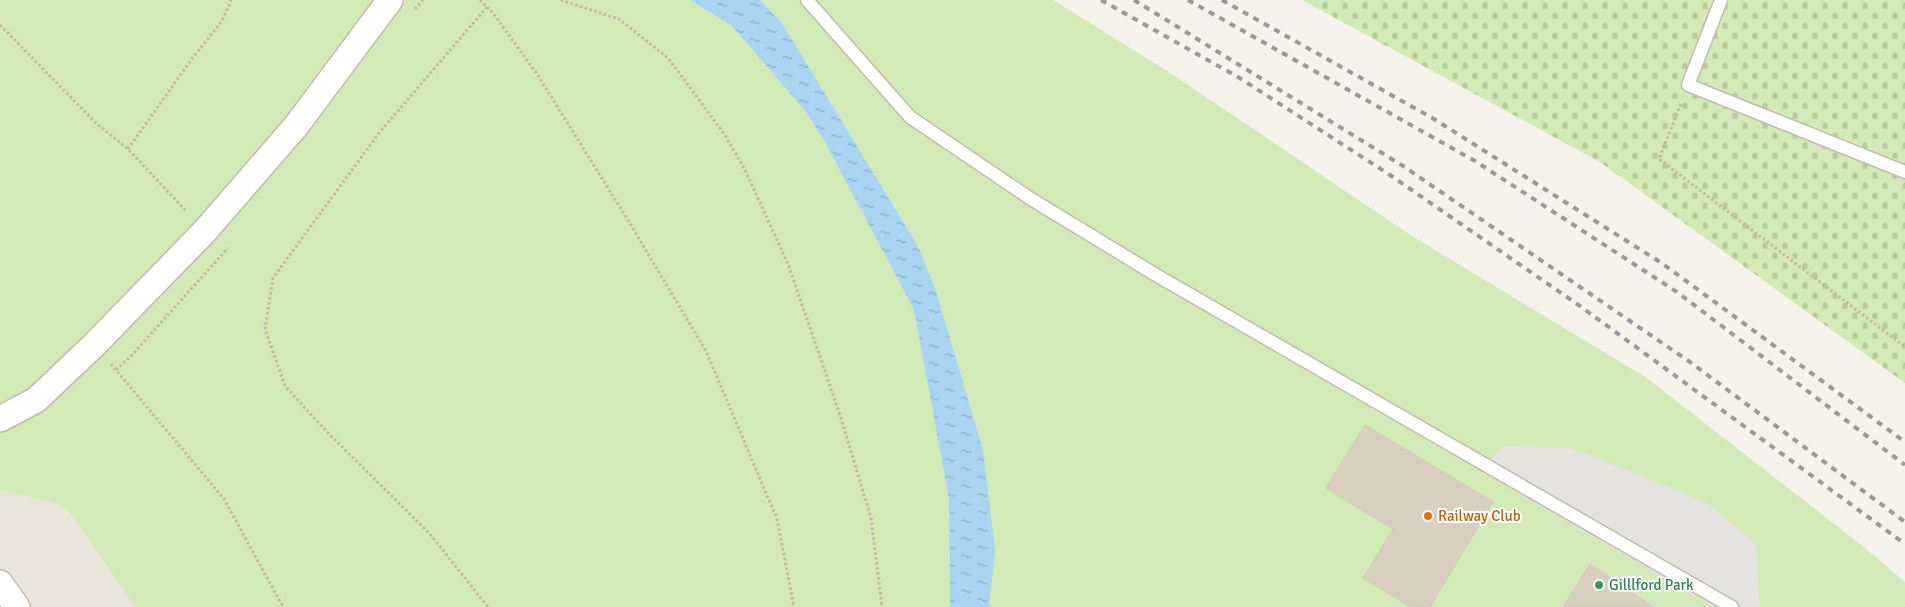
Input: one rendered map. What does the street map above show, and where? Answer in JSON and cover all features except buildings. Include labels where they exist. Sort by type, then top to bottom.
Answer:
[{"type":"street","points":[[0,419],[36,400],[93,346],[205,231],[296,126],[390,0]]},
{"type":"street","points":[[0,583],[16,607]]},
{"type":"lane","points":[[807,0],[910,117],[1031,199],[1165,280],[1732,607]]},
{"type":"lane","points":[[1721,0],[1688,85],[1905,172]]},
{"type":"path","points":[[128,149],[191,60],[222,21],[231,0]]},
{"type":"path","points":[[480,0],[537,74],[626,216],[706,351],[777,519],[794,607]]},
{"type":"path","points":[[562,0],[619,19],[668,58],[725,135],[745,170],[788,264],[840,415],[871,518],[882,607]]},
{"type":"path","points":[[487,7],[379,133],[273,278],[265,329],[285,386],[328,433],[430,534],[488,607]]},
{"type":"path","points":[[0,25],[96,124],[128,149],[205,231]]},
{"type":"path","points":[[1688,85],[1659,159],[1905,347]]},
{"type":"path","points":[[93,346],[116,370],[224,499],[283,607]]},
{"type":"shaded area","points":[[1502,446],[1572,448],[1707,503],[1756,544],[1760,607],[1713,607],[1482,472]]},
{"type":"shaded area","points":[[0,490],[57,504],[69,512],[135,607],[0,607]]},
{"type":"green space","points":[[0,0],[690,0],[732,26],[806,112],[825,142],[914,310],[949,499],[950,607],[135,607],[69,512],[57,504],[0,490]]},
{"type":"green space","points":[[760,0],[1053,0],[1175,76],[1412,236],[1647,378],[1860,544],[1905,582],[1905,607],[989,607],[991,587],[958,368],[936,291],[918,246],[782,23]]},
{"type":"green space","points":[[1302,0],[1905,0],[1905,383],[1600,162]]},
{"type":"water","points":[[690,0],[760,0],[782,23],[918,246],[936,291],[983,450],[995,550],[989,607],[950,607],[949,499],[914,310],[825,142],[806,112],[732,26]]},
{"type":"railway","points":[[1101,0],[1238,77],[1390,175],[1580,306],[1905,544]]},
{"type":"railway","points":[[1134,0],[1403,166],[1690,362],[1905,522]]},
{"type":"railway","points":[[1188,0],[1475,161],[1677,292],[1905,465]]},
{"type":"railway","points":[[1222,0],[1434,119],[1663,264],[1905,442]]},
{"type":"place","name":"Railway Club","points":[[1428,516]]},
{"type":"place","name":"Gilllford Park","points":[[1599,585]]}]
